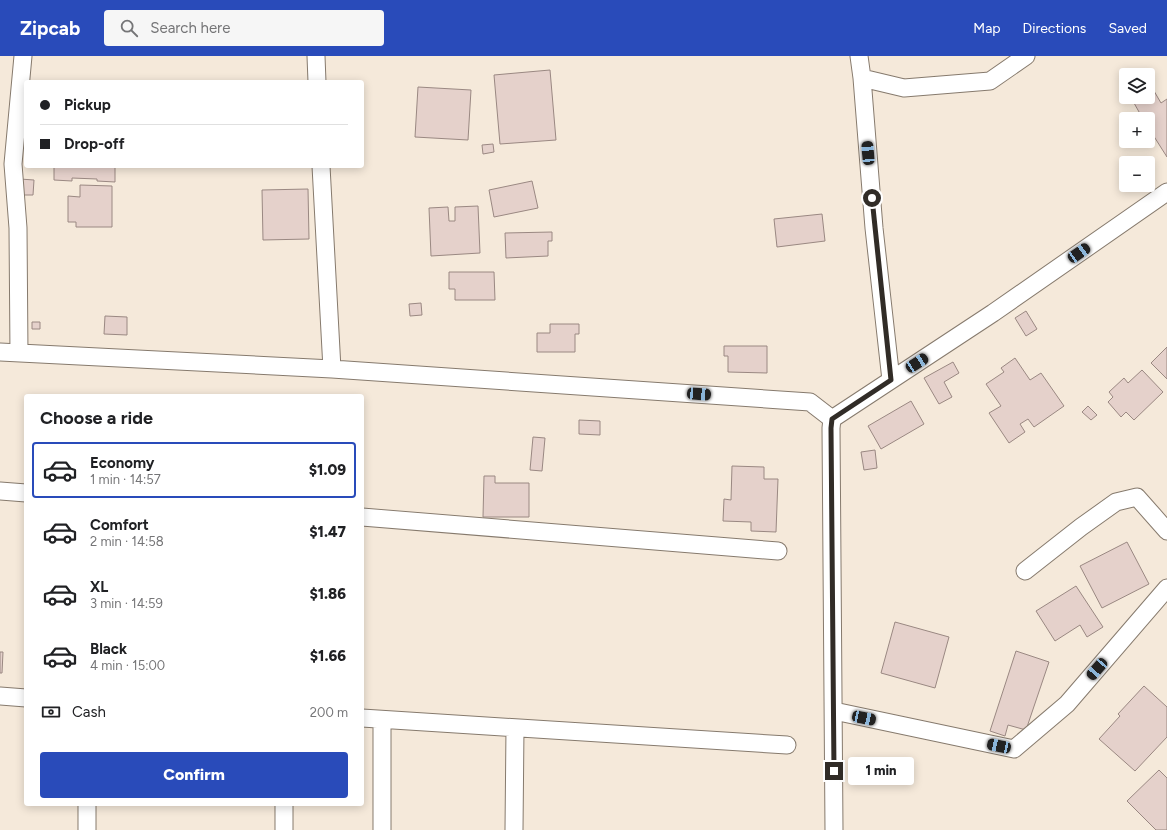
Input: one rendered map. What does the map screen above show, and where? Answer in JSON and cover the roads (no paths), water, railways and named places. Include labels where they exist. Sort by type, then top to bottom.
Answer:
[{"type":"street","points":[[19,353],[18,228],[13,164],[23,56]]},
{"type":"street","points":[[316,56],[317,80]]},
{"type":"street","points":[[859,56],[874,228],[891,380]]},
{"type":"street","points":[[862,78],[904,88],[990,81],[1026,56]]},
{"type":"street","points":[[321,168],[332,368]]},
{"type":"street","points":[[832,419],[993,313],[1167,192]]},
{"type":"street","points":[[0,352],[332,368],[810,402],[832,419]]},
{"type":"street","points":[[832,419],[834,830]]},
{"type":"street","points":[[0,491],[24,492]]},
{"type":"street","points":[[1025,571],[1116,502],[1137,498],[1167,531]]},
{"type":"street","points":[[364,517],[778,551]]},
{"type":"street","points":[[834,711],[1014,749],[1067,704],[1167,588]]},
{"type":"street","points":[[0,696],[24,698]]},
{"type":"street","points":[[364,718],[787,745]]},
{"type":"street","points":[[382,720],[382,830]]},
{"type":"street","points":[[514,830],[515,728]]},
{"type":"street","points":[[87,806],[87,830]]},
{"type":"street","points":[[284,806],[284,830]]}]
